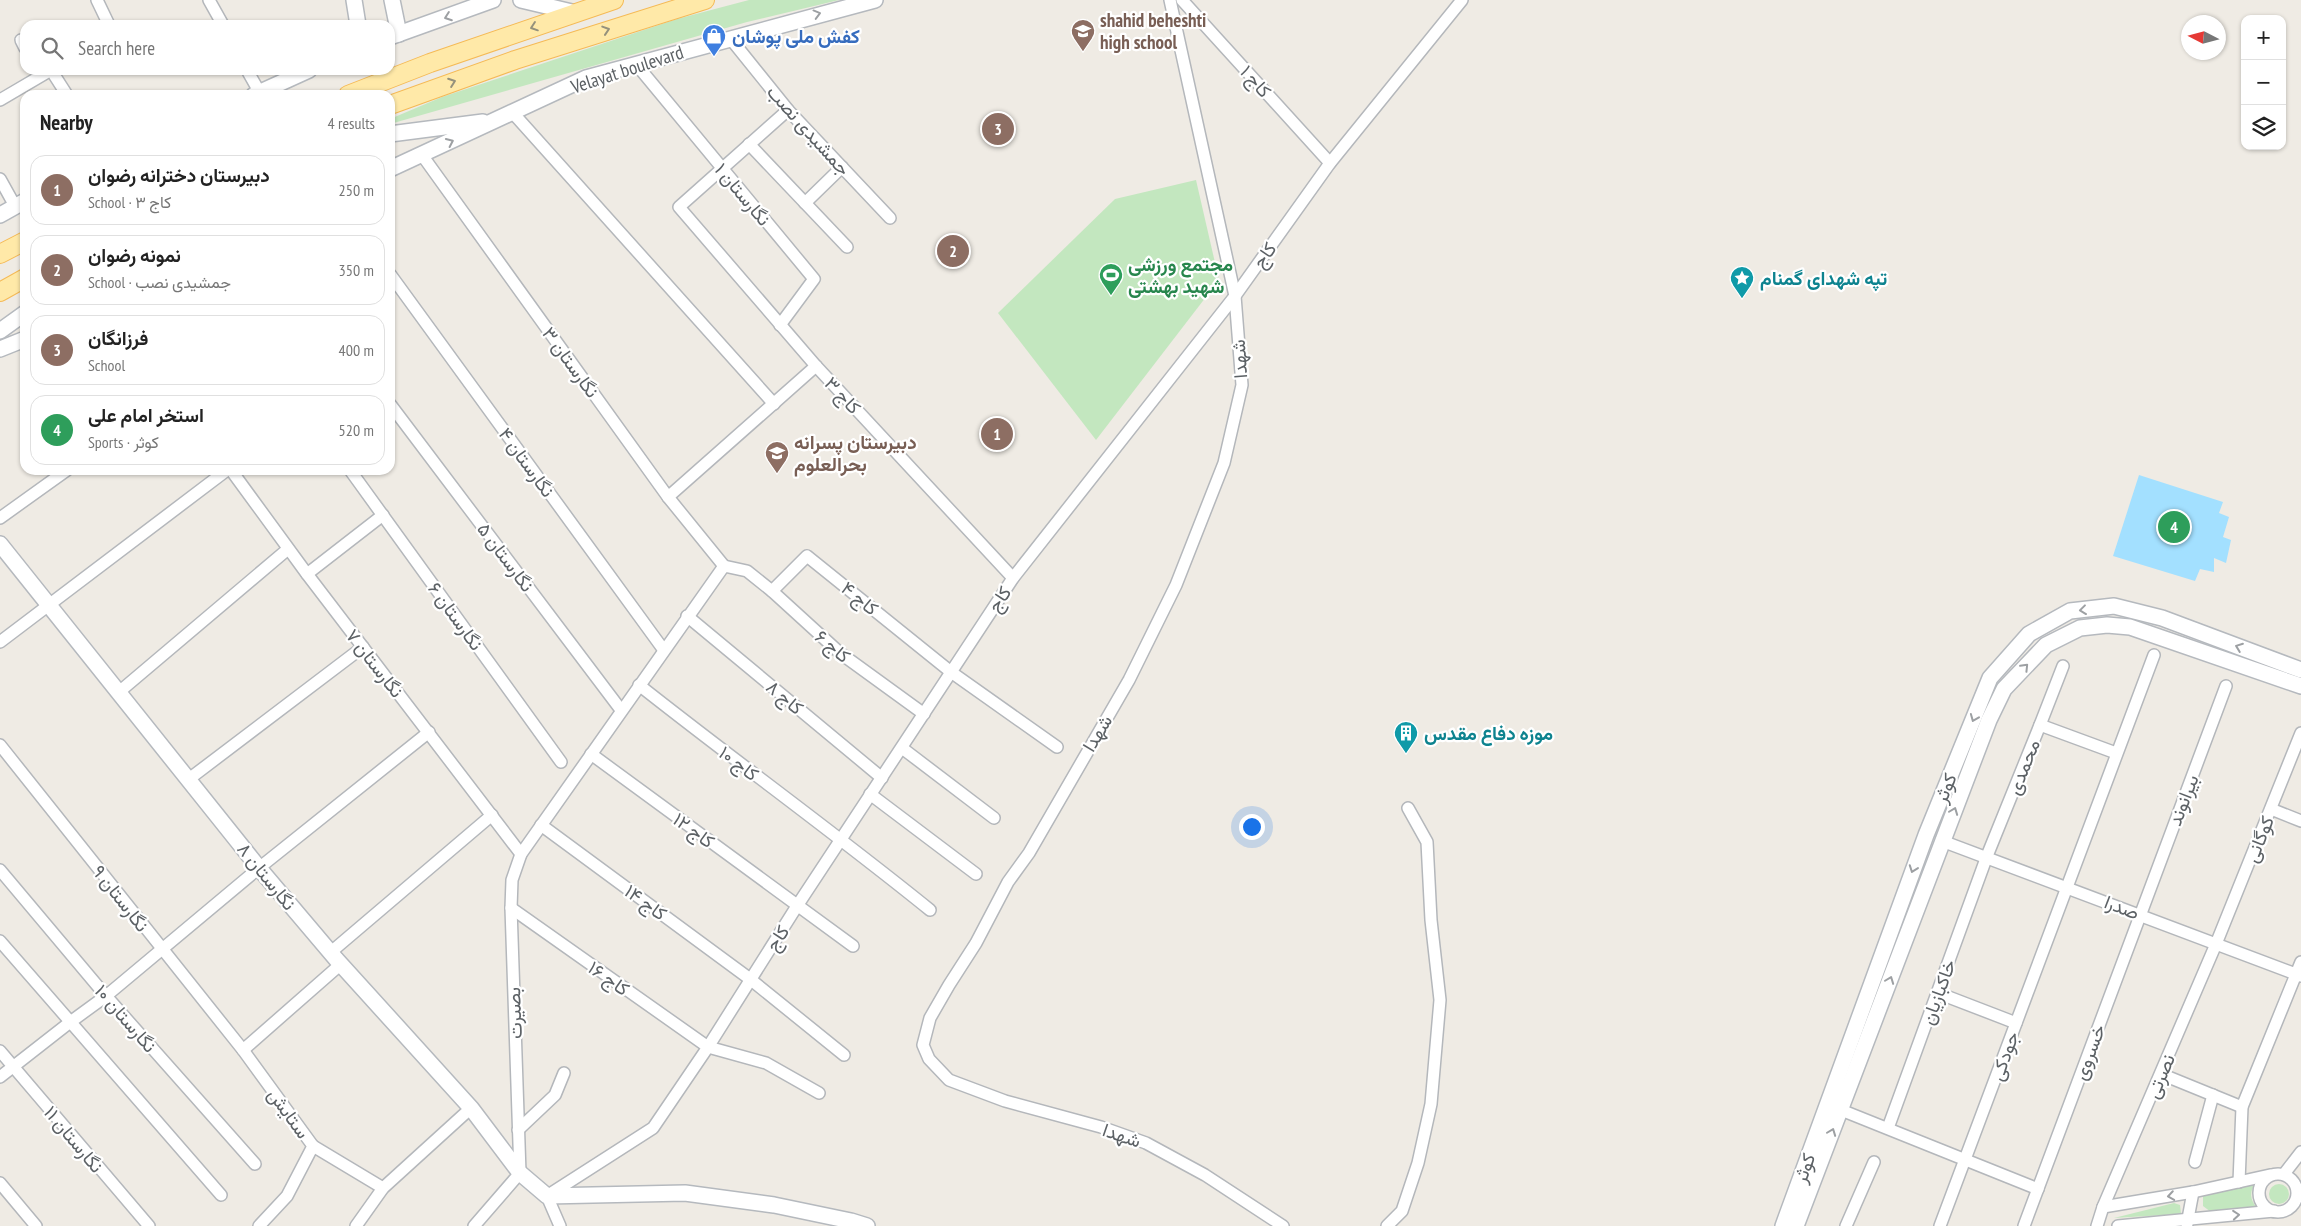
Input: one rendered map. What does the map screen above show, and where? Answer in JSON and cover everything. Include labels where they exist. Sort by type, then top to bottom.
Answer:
[{"type":"main road","points":[[354,0],[357,20]]},
{"type":"main road","points":[[392,0],[393,20]]},
{"type":"main road","points":[[395,36],[493,0]]},
{"type":"main road","points":[[521,0],[576,13]]},
{"type":"main road","points":[[361,90],[430,63],[614,0]]},
{"type":"main road","name":"Velayat boulevard","points":[[395,168],[586,78],[875,0]]},
{"type":"main road","points":[[395,103],[515,60],[699,1]]},
{"type":"main road","points":[[266,90],[298,75]]},
{"type":"main road","points":[[286,90],[308,75]]},
{"type":"main road","points":[[395,133],[495,121]]},
{"type":"main road","points":[[0,215],[20,203]]},
{"type":"main road","points":[[0,254],[20,244]]},
{"type":"main road","points":[[0,292],[20,281]]},
{"type":"main road","points":[[0,331],[20,317]]},
{"type":"main road","points":[[0,349],[20,341]]},
{"type":"main road","name":"نگارستان ۸","points":[[0,544],[48,606],[189,778],[259,868],[341,964],[472,1108],[520,1173],[547,1196]]},
{"type":"main road","name":"کوثر","points":[[1798,1226],[1834,1108],[1926,835],[1990,678],[2029,634],[2070,611],[2114,606],[2162,618],[2301,670]]},
{"type":"main road","name":"کوثر","points":[[1783,1226],[1834,1108],[1989,720],[2004,689],[2046,645],[2080,628],[2107,625],[2130,627],[2301,686]]},
{"type":"main road","points":[[2253,669],[2258,655]]},
{"type":"main road","points":[[1926,835],[1942,841]]},
{"type":"main road","points":[[547,1196],[685,1193],[774,1205],[851,1221],[866,1226]]},
{"type":"street","points":[[97,0],[107,20]]},
{"type":"street","points":[[209,0],[220,20]]},
{"type":"street","name":"شهدا","points":[[1170,0],[1235,296],[1242,384],[1224,463],[1176,586],[1129,680],[1029,853],[1008,882],[976,944],[930,1018],[923,1045],[929,1059],[949,1080],[1005,1101],[1101,1127],[1146,1143],[1205,1175],[1283,1226]]},
{"type":"street","name":"کاج ۱","points":[[1182,0],[1330,163]]},
{"type":"street","name":"کاج","points":[[547,1196],[652,1128],[708,1047],[797,906],[1013,578],[1235,296],[1330,163],[1462,0]]},
{"type":"street","name":"جمشیدی نصب","points":[[730,38],[788,110],[890,218]]},
{"type":"street","name":"نگارستان ۱","points":[[636,64],[814,279],[780,325]]},
{"type":"street","points":[[0,100],[36,75]]},
{"type":"street","points":[[54,75],[63,90]]},
{"type":"street","points":[[249,75],[255,90]]},
{"type":"street","points":[[721,168],[788,110]]},
{"type":"street","points":[[513,112],[774,404]]},
{"type":"street","points":[[749,144],[847,247]]},
{"type":"street","name":"نگارستان ۳","points":[[422,155],[668,496],[724,566]]},
{"type":"street","points":[[805,203],[842,167]]},
{"type":"street","name":"کاج ۳","points":[[721,168],[679,207],[816,366],[1013,578]]},
{"type":"street","points":[[0,179],[20,203]]},
{"type":"street","name":"نگارستان ۴","points":[[395,281],[664,649]]},
{"type":"street","points":[[668,496],[816,366]]},
{"type":"street","name":"نگارستان ۵","points":[[395,411],[621,710]]},
{"type":"street","points":[[0,518],[60,475]]},
{"type":"street","points":[[0,642],[222,475]]},
{"type":"street","name":"نگارستان ۷","points":[[233,475],[521,854]]},
{"type":"street","name":"نگارستان ۶","points":[[354,475],[561,762]]},
{"type":"street","points":[[307,574],[383,515]]},
{"type":"street","points":[[119,692],[288,549]]},
{"type":"street","name":"کاج ۴","points":[[772,591],[807,556],[951,672]]},
{"type":"street","name":"بصیرت","points":[[520,1173],[511,908],[512,880],[521,854],[724,566]]},
{"type":"street","name":"کاج ۶","points":[[724,566],[747,571],[772,591],[840,653],[924,714]]},
{"type":"street","name":"کاج ۸","points":[[687,616],[882,778]]},
{"type":"street","points":[[189,778],[363,647]]},
{"type":"street","points":[[2067,886],[2154,654]]},
{"type":"street","points":[[2040,725],[2063,666]]},
{"type":"street","points":[[951,672],[1057,747]]},
{"type":"street","name":"کاج ۱۰","points":[[639,685],[741,766],[842,839],[930,910]]},
{"type":"street","name":"بیرانوند","points":[[2140,914],[2226,686]]},
{"type":"street","name":"محمدی","points":[[1987,856],[2040,725],[2116,753]]},
{"type":"street","points":[[0,1077],[69,1022],[106,996],[259,868],[429,732]]},
{"type":"street","name":"کوگانی","points":[[2216,944],[2301,733]]},
{"type":"street","name":"نگارستان ۹","points":[[0,745],[243,1050]]},
{"type":"street","points":[[902,748],[994,818]]},
{"type":"street","name":"کاج ۱۲","points":[[591,754],[853,946]]},
{"type":"street","points":[[870,794],[976,874]]},
{"type":"street","points":[[1387,1226],[1402,1211],[1418,1164],[1431,1104],[1440,1000],[1431,920],[1427,842],[1408,808]]},
{"type":"street","points":[[2271,809],[2301,821]]},
{"type":"street","points":[[331,952],[492,815]]},
{"type":"street","name":"کاج ۱۴","points":[[541,826],[750,979],[844,1055]]},
{"type":"street","name":"صدرا","points":[[1942,841],[2067,886],[2299,975]]},
{"type":"street","name":"خاکبازیان","points":[[1888,1128],[1987,856]]},
{"type":"street","name":"نگارستان ۱۰","points":[[0,870],[106,996],[255,1164]]},
{"type":"street","name":"جودکی","points":[[1940,1226],[2067,886]]},
{"type":"street","name":"کاج ۱۶","points":[[511,908],[708,1047],[766,1063],[819,1093]]},
{"type":"street","name":"خسروی","points":[[2024,1226],[2140,914]]},
{"type":"street","points":[[0,941],[221,1195]]},
{"type":"street","name":"نصرتی","points":[[2098,1226],[2103,1207],[2216,944]]},
{"type":"street","points":[[2239,1182],[2242,1107],[2299,975],[2301,962]]},
{"type":"street","points":[[243,1050],[341,964]]},
{"type":"street","points":[[1938,993],[2016,1023]]},
{"type":"street","name":"ستایش","points":[[243,1050],[313,1146],[287,1196],[259,1226]]},
{"type":"street","name":"نگارستان ۱۱","points":[[0,1051],[104,1176],[149,1226]]},
{"type":"street","points":[[518,1130],[555,1095],[564,1073]]},
{"type":"street","points":[[2161,1074],[2242,1107]]},
{"type":"street","points":[[2195,1162],[2213,1095]]},
{"type":"street","points":[[356,1226],[383,1188],[472,1108]]},
{"type":"street","points":[[1834,1108],[2038,1189]]},
{"type":"street","points":[[313,1146],[383,1188]]},
{"type":"street","points":[[2118,1226],[2187,1222],[2296,1209],[2297,1189],[2292,1175],[2301,1152]]},
{"type":"street","points":[[1846,1226],[1874,1162]]},
{"type":"street","points":[[474,1226],[520,1173]]},
{"type":"street","points":[[2103,1207],[2193,1192],[2270,1175],[2292,1175]]},
{"type":"street","points":[[2270,1175],[2260,1187],[2259,1195],[2267,1208],[2274,1212]]},
{"type":"street","points":[[0,1183],[36,1226]]},
{"type":"street","points":[[2187,1222],[2193,1192]]},
{"type":"street","points":[[547,1196],[560,1226]]},
{"type":"green space","points":[[749,0],[839,0],[747,22],[395,123],[395,117],[442,97],[677,19]]},
{"type":"green space","name":"مجتمع ورزشی شهید بهشتی","points":[[1196,180],[1219,280],[1096,440],[998,313],[1115,199]]},
{"type":"green space","points":[[2256,1182],[2251,1195],[2257,1208],[2211,1212],[2203,1206],[2203,1195]]},
{"type":"green space","points":[[2279,1184],[2286,1187],[2289,1194],[2286,1201],[2279,1204],[2272,1201],[2269,1194],[2272,1187]]},
{"type":"green space","points":[[2174,1203],[2180,1205],[2181,1214],[2114,1218]]},
{"type":"water","points":[[2139,475],[2223,502],[2219,513],[2229,517],[2223,537],[2231,540],[2226,563],[2214,558],[2214,572],[2200,569],[2195,581],[2113,556]]},
{"type":"place","name":"shahid beheshti high school","points":[[1083,52]]},
{"type":"place","name":"کفش ملی پوشان","points":[[714,57]]},
{"type":"place","name":"فرزانگان","points":[[998,129]]},
{"type":"place","name":"نمونه رضوان","points":[[953,251]]},
{"type":"place","name":"مجتمع ورزشی شهید بهشتی","points":[[1111,296]]},
{"type":"place","name":"تپه شهدای گمنام","points":[[1742,299]]},
{"type":"place","name":"دبیرستان دخترانه رضوان","points":[[997,434]]},
{"type":"place","name":"دبیرستان پسرانه بحرالعلوم","points":[[777,474]]},
{"type":"place","name":"استخر امام علی","points":[[2174,527]]},
{"type":"place","name":"موزه دفاع مقدس","points":[[1406,754]]}]
